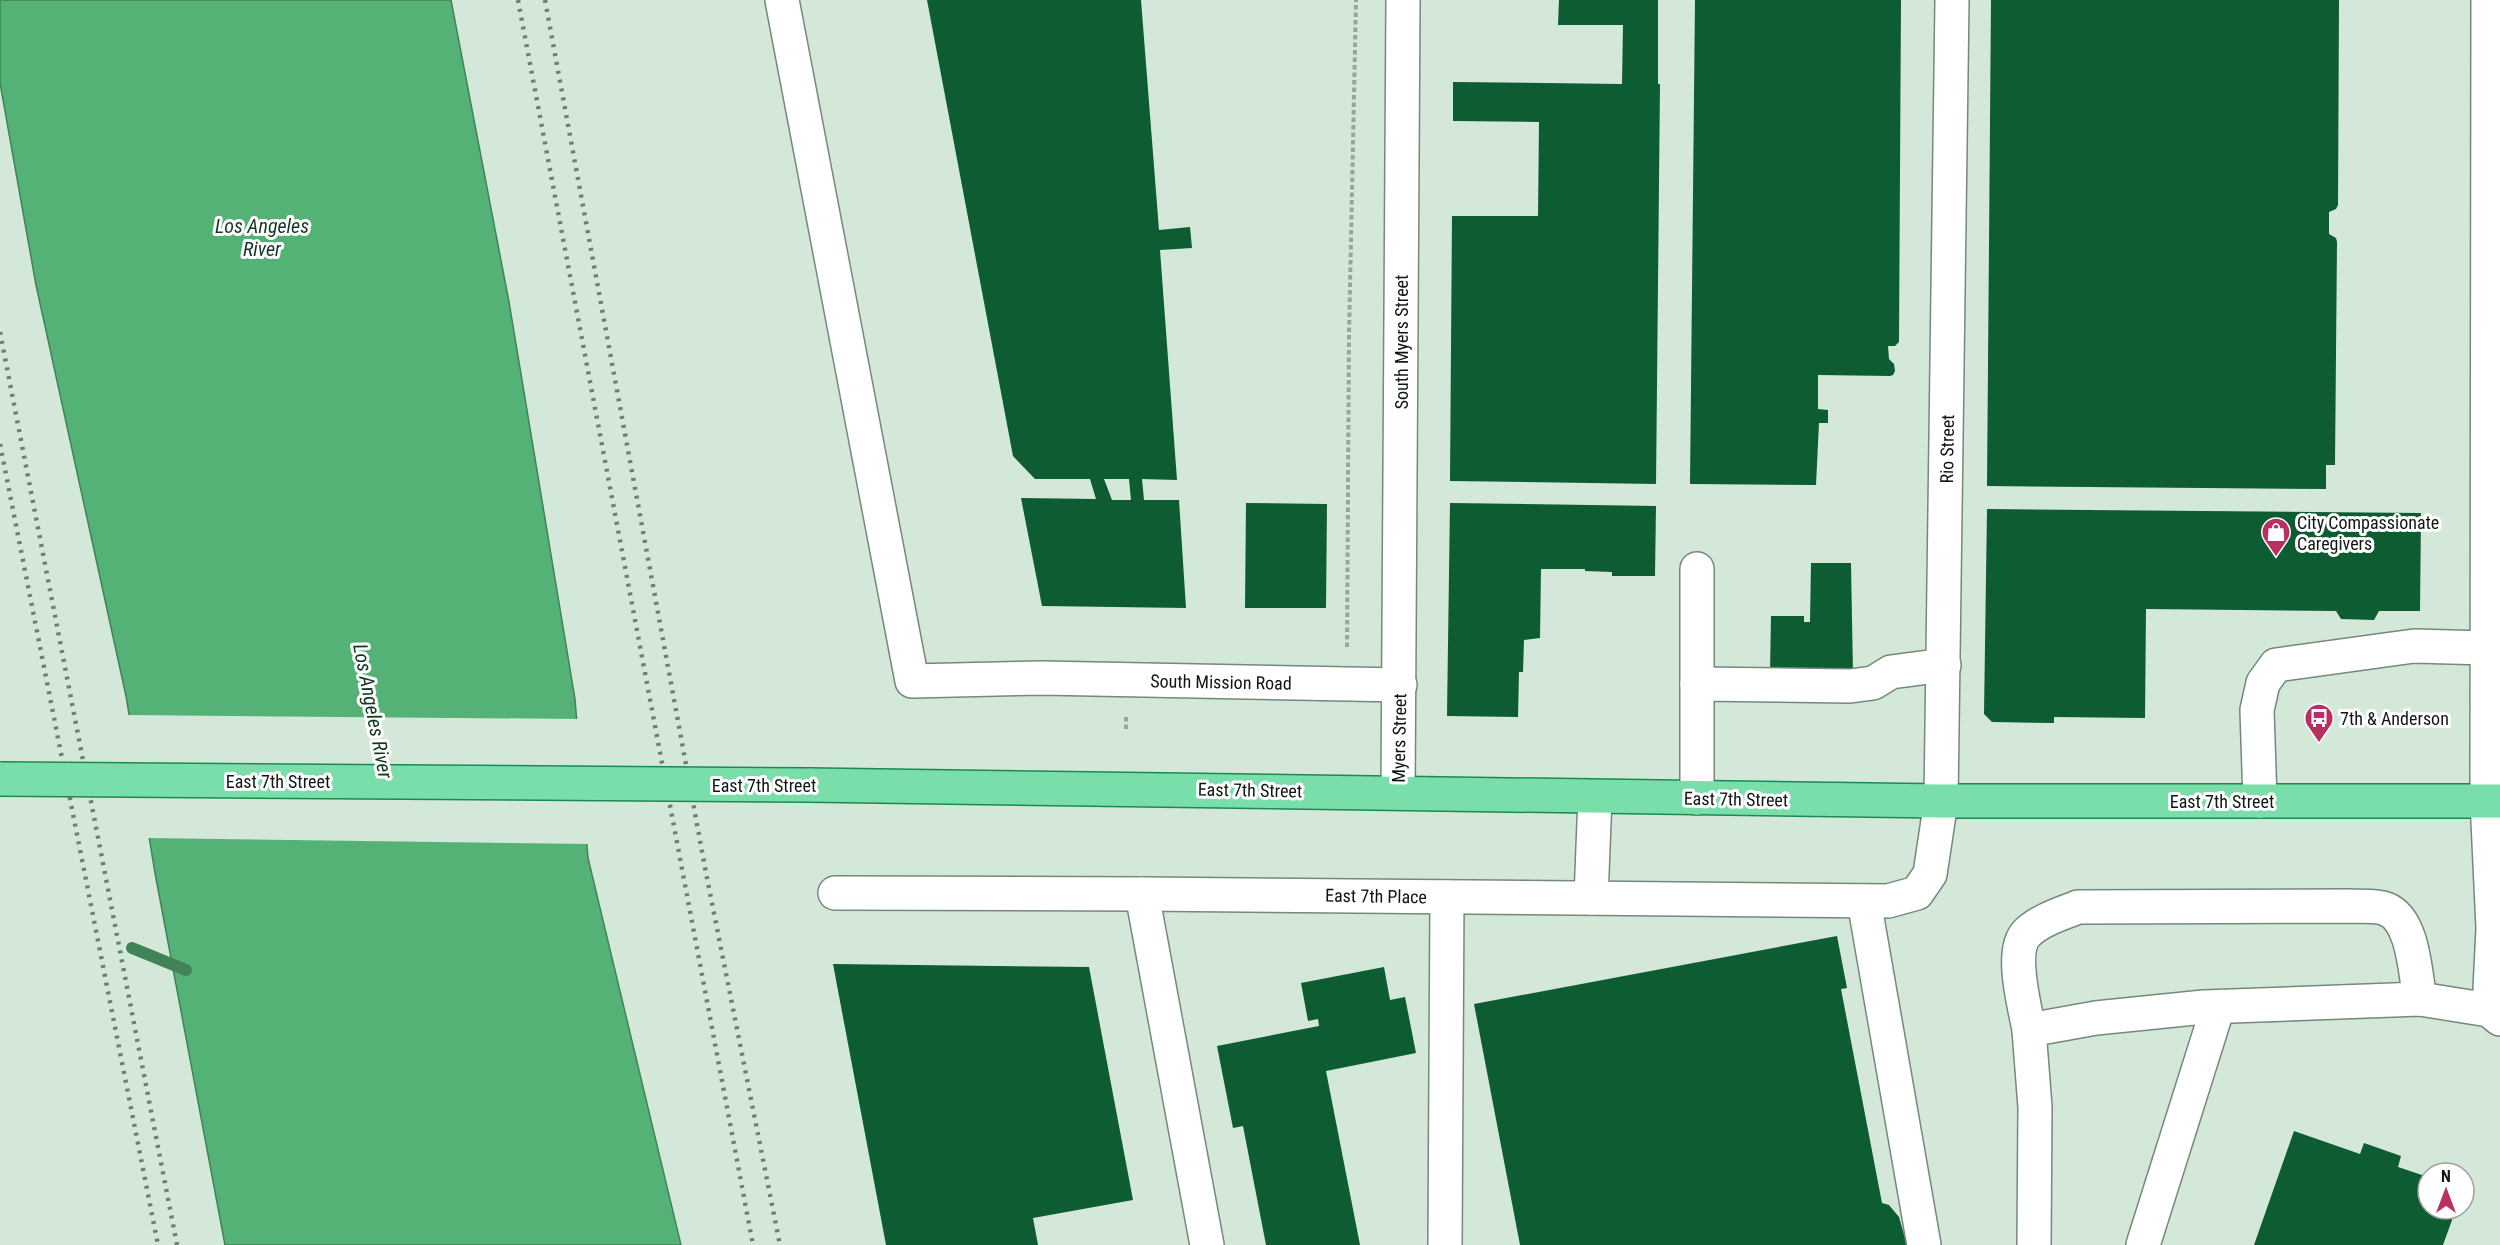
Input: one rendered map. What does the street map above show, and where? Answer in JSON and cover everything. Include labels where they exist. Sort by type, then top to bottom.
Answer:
[{"type":"main road","name":"East 7th Street","points":[[0,779],[1142,789],[1941,801],[2494,801]]},
{"type":"street","name":"South Mission Road","points":[[782,0],[912,681],[1042,678],[1400,685]]},
{"type":"street","name":"South Myers Street","points":[[1400,685],[1403,0]]},
{"type":"street","name":"Rio Street","points":[[1917,893],[1929,874],[1941,801],[1952,0]]},
{"type":"street","points":[[2029,1030],[2097,1018],[2218,1007],[2420,999],[2494,1015],[2493,928],[2496,898],[2487,648],[2488,0]]},
{"type":"street","points":[[1697,569],[1697,798]]},
{"type":"street","points":[[2260,801],[2257,710],[2264,683],[2276,665],[2414,646],[2487,648]]},
{"type":"street","points":[[1697,684],[1850,686],[1873,683],[1891,672],[1944,664]]},
{"type":"street","name":"Myers Street","points":[[1398,792],[1400,685]]},
{"type":"street","points":[[1591,898],[1595,797]]},
{"type":"street","name":"East 7th Place","points":[[835,893],[1888,901],[1917,893]]},
{"type":"street","points":[[1142,894],[1207,1245]]},
{"type":"street","points":[[1446,1245],[1447,897]]},
{"type":"street","points":[[1864,901],[1924,1245]]},
{"type":"street","points":[[2034,1245],[2035,1107],[2029,1030],[2017,954],[2025,934],[2047,920],[2078,907],[2349,906],[2386,909],[2400,918],[2409,939],[2420,999]]},
{"type":"street","points":[[2143,1245],[2218,1007]]},
{"type":"path","points":[[1347,653],[1349,335],[1356,0]]},
{"type":"path","points":[[1126,716],[1126,731]]},
{"type":"water","name":"Los Angeles River","points":[[0,0],[451,0],[509,302],[575,699],[588,858],[681,1245],[225,1245],[155,873],[126,696],[36,285],[0,83]]},
{"type":"pier","points":[[126,715],[580,719],[590,844],[146,838]]},
{"type":"building","points":[[927,0],[1141,0],[1159,230],[1190,227],[1192,248],[1160,250],[1177,480],[1142,479],[1144,500],[1179,500],[1186,608],[1042,606],[1021,498],[1096,499],[1090,479],[1035,479],[1013,456]],"holes":[[[1104,479],[1129,479],[1131,500],[1112,500]]]},
{"type":"building","points":[[1559,0],[1658,0],[1658,84],[1660,84],[1656,484],[1450,481],[1452,216],[1538,216],[1539,122],[1453,121],[1453,82],[1622,84],[1623,25],[1558,25]]},
{"type":"building","points":[[1695,0],[1901,0],[1899,342],[1895,346],[1888,346],[1889,359],[1894,364],[1895,371],[1890,376],[1818,375],[1818,409],[1828,410],[1828,423],[1819,423],[1816,485],[1690,484]]},
{"type":"building","points":[[1991,0],[2339,0],[2338,205],[2336,209],[2329,212],[2329,234],[2336,238],[2337,242],[2335,465],[2326,465],[2326,489],[1987,486]]},
{"type":"building","points":[[1246,503],[1327,504],[1326,608],[1245,608]]},
{"type":"building","points":[[1450,503],[1656,506],[1655,576],[1612,576],[1612,572],[1585,571],[1585,569],[1541,569],[1540,638],[1524,640],[1523,672],[1519,672],[1518,717],[1447,716]]},
{"type":"building","points":[[1987,509],[2421,513],[2420,611],[2379,611],[2374,620],[2341,619],[2336,611],[2146,609],[2145,718],[2054,717],[2054,723],[1992,722],[1984,714]]},
{"type":"building","points":[[1811,563],[1851,563],[1853,674],[1770,674],[1771,616],[1804,616],[1804,622],[1810,622]]},
{"type":"building","points":[[1837,936],[1847,988],[1841,989],[1882,1203],[1889,1205],[1899,1217],[1907,1245],[1520,1245],[1474,1004]]},
{"type":"building","points":[[833,964],[1089,967],[1133,1200],[1033,1218],[1038,1245],[886,1245]]},
{"type":"building","points":[[1384,967],[1390,1000],[1405,997],[1416,1053],[1326,1071],[1360,1245],[1266,1245],[1243,1126],[1233,1128],[1217,1046],[1319,1026],[1318,1019],[1308,1021],[1301,983]]},
{"type":"building","points":[[2294,1131],[2360,1154],[2364,1143],[2401,1156],[2398,1167],[2416,1173],[2416,1221],[2452,1221],[2443,1245],[2254,1245]]},
{"type":"waterway","points":[[132,948],[186,970]]},
{"type":"railway","points":[[518,0],[753,1245]]},
{"type":"railway","points":[[545,0],[706,873],[780,1245]]},
{"type":"railway","points":[[0,332],[177,1245]]},
{"type":"railway","points":[[0,444],[158,1245]]},
{"type":"place","name":"City Compassionate Caregivers","points":[[2276,558]]},
{"type":"place","name":"7th & Anderson","points":[[2319,744]]}]
